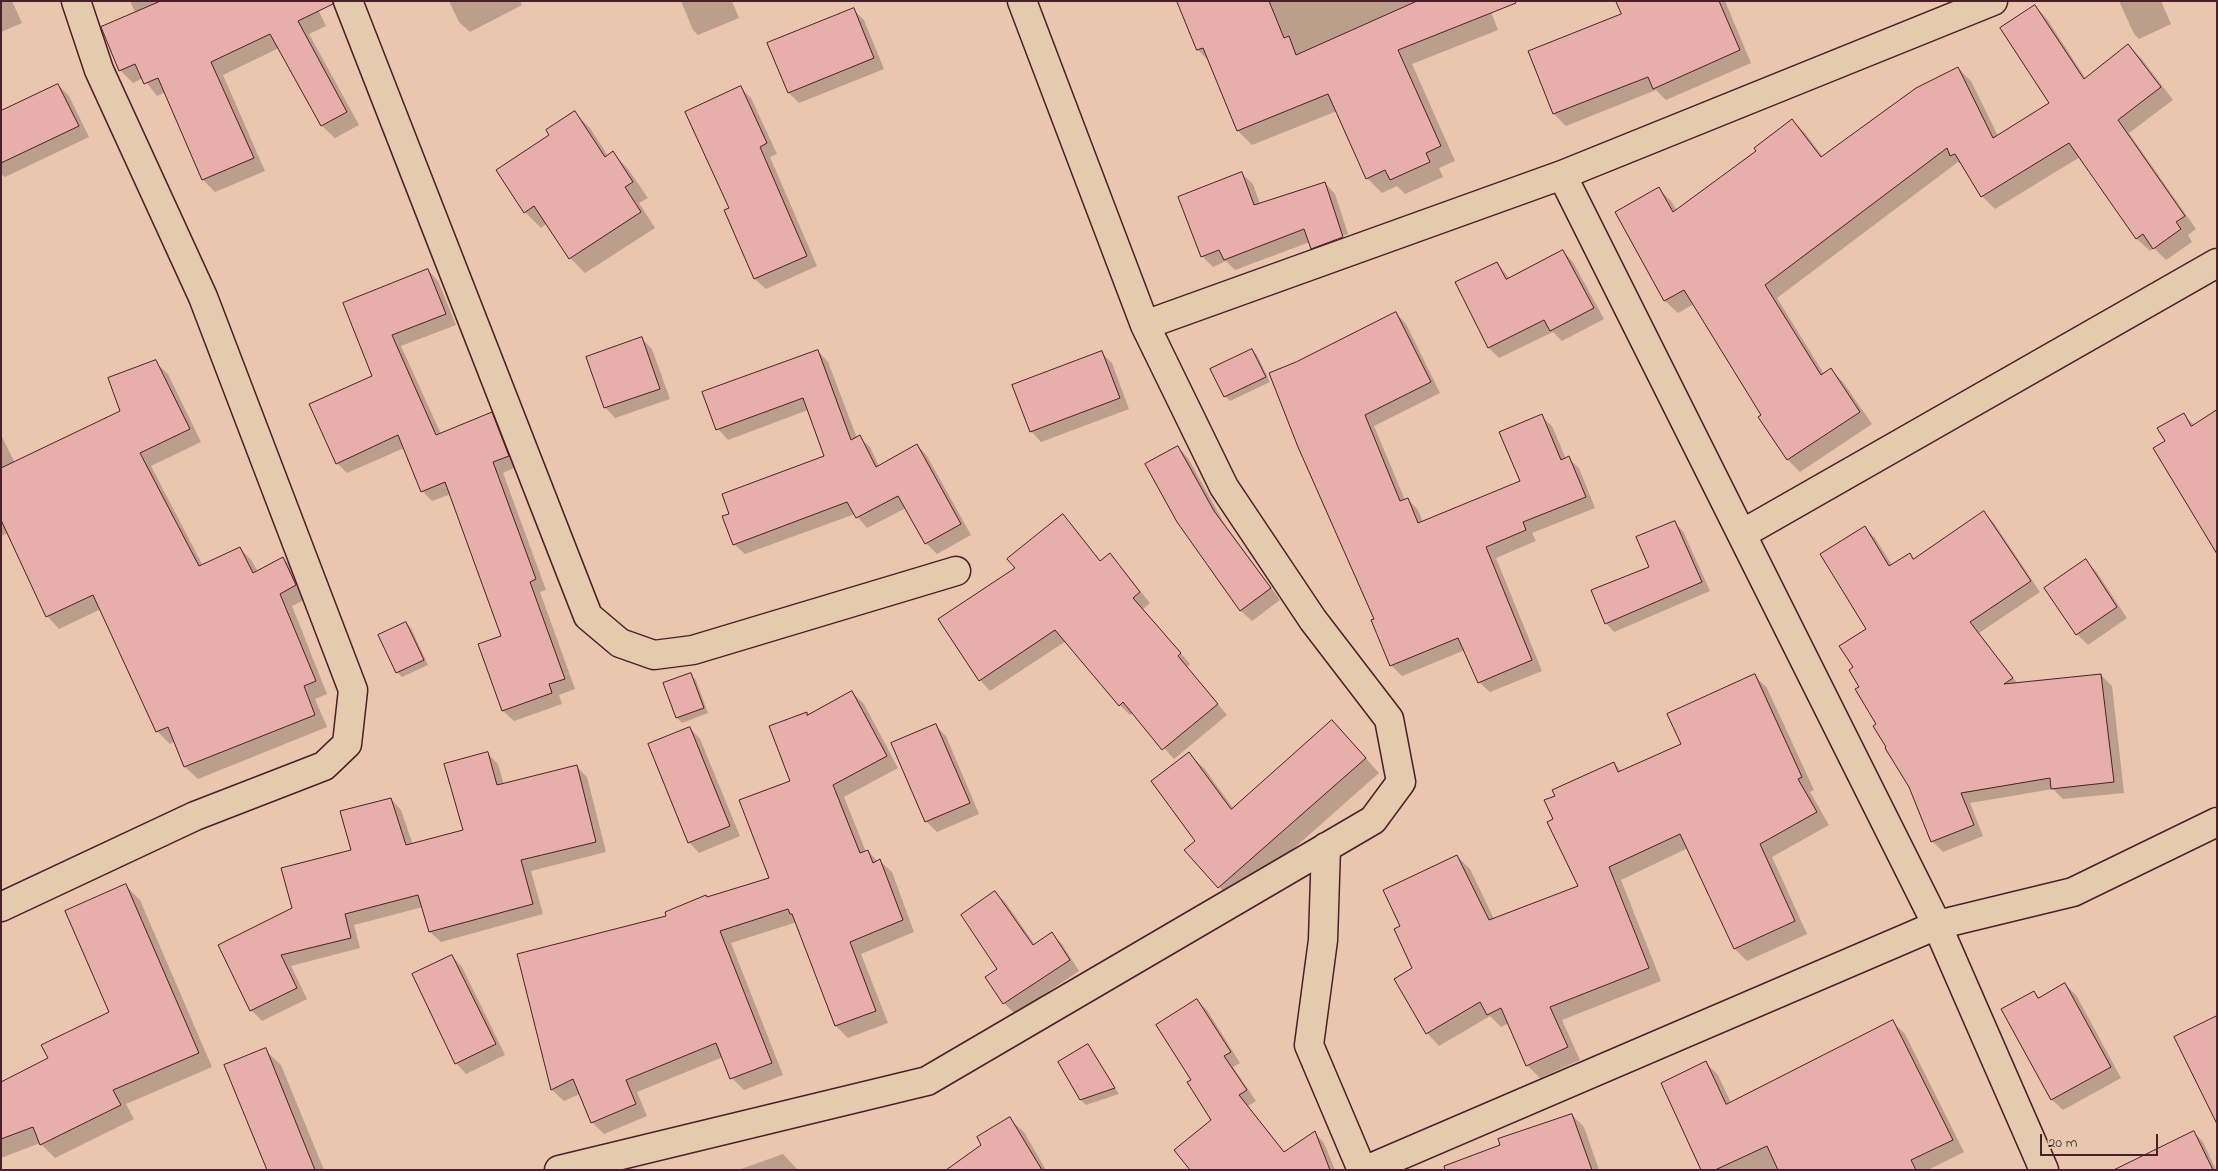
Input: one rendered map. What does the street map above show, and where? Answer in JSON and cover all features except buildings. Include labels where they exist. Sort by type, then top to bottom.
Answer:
[{"type":"street","points":[[1,907],[194,816],[324,766],[347,744],[353,690],[204,297],[99,70],[76,1]]},
{"type":"street","points":[[348,1],[588,616],[620,644],[654,655],[693,650],[956,571]]},
{"type":"street","points":[[560,1170],[927,1081],[1373,820],[1401,782],[1389,719],[1313,620],[1224,487],[1145,325],[1022,1]]},
{"type":"street","points":[[1145,325],[1562,175],[1993,1]]},
{"type":"street","points":[[1562,175],[1937,924],[2044,1170]]},
{"type":"street","points":[[1742,534],[2217,263]]},
{"type":"street","points":[[1326,847],[1323,940],[1309,1045],[1364,1170],[1937,924],[2073,892],[2217,822]]}]
